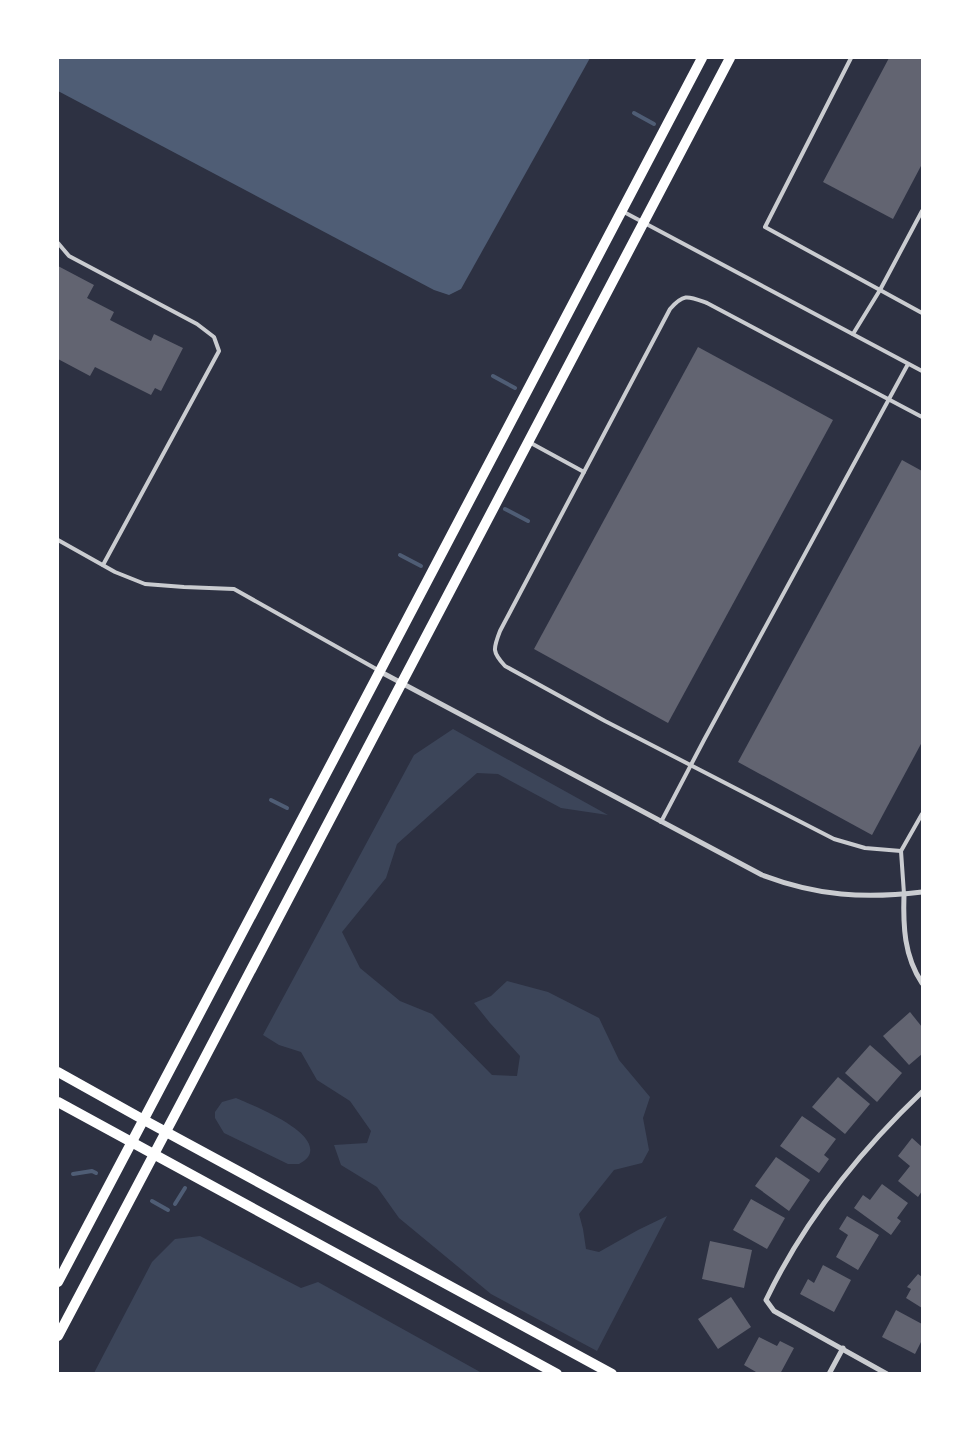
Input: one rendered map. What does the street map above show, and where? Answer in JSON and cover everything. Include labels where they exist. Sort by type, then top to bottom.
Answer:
[{"type":"main road","points":[[58,1282],[702,58]]},
{"type":"main road","points":[[58,1336],[730,58]]},
{"type":"main road","points":[[58,1072],[612,1374]]},
{"type":"main road","points":[[58,1102],[557,1374]]},
{"type":"street","points":[[378,671],[746,867],[796,887],[820,892],[866,896],[922,892]]},
{"type":"street","points":[[904,894],[906,946],[912,964],[922,983]]},
{"type":"street","points":[[887,1374],[774,1311],[766,1300],[811,1220],[866,1150],[922,1092]]},
{"type":"street","points":[[830,1374],[843,1348]]},
{"type":"lane","points":[[851,58],[765,226],[922,313]]},
{"type":"lane","points":[[621,210],[922,371]]},
{"type":"lane","points":[[853,334],[880,290],[922,211]]},
{"type":"lane","points":[[58,243],[69,256],[197,324],[214,337],[219,352],[103,565]]},
{"type":"lane","points":[[901,851],[865,848],[834,838],[691,766],[505,666],[495,656],[495,645],[500,631],[584,472],[670,310],[678,299],[690,297],[707,303],[922,417]]},
{"type":"lane","points":[[661,822],[908,364]]},
{"type":"lane","points":[[528,441],[584,472]]},
{"type":"lane","points":[[58,540],[103,565],[145,584],[184,588],[234,589],[378,671]]},
{"type":"lane","points":[[904,894],[901,851],[922,814]]},
{"type":"shaded area","points":[[58,58],[590,58],[461,289],[449,295],[434,290],[58,91]]},
{"type":"shaded area","points":[[453,729],[608,815],[561,808],[498,774],[477,773],[397,844],[386,878],[342,932],[360,968],[400,1001],[432,1014],[492,1075],[517,1076],[520,1056],[474,1003],[491,996],[507,981],[548,992],[599,1018],[619,1060],[650,1097],[643,1118],[649,1150],[642,1163],[614,1170],[579,1214],[586,1249],[599,1252],[667,1216],[597,1351],[491,1294],[399,1218],[377,1187],[341,1165],[334,1145],[367,1143],[371,1131],[350,1101],[317,1080],[301,1052],[279,1045],[263,1035],[414,755]]},
{"type":"shaded area","points":[[236,1098],[270,1113],[296,1130],[306,1139],[310,1148],[308,1157],[299,1164],[288,1164],[224,1133],[215,1118],[215,1112],[222,1102]]},
{"type":"shaded area","points":[[200,1236],[301,1288],[318,1282],[482,1373],[94,1373],[152,1262],[175,1239]]},
{"type":"building","points":[[889,58],[922,58],[922,164],[893,219],[823,182]]},
{"type":"building","points":[[58,266],[94,285],[87,298],[114,312],[110,320],[151,341],[154,334],[183,348],[161,391],[155,388],[151,395],[95,367],[90,376],[58,359]]},
{"type":"building","points":[[698,347],[833,420],[668,723],[534,649]]},
{"type":"building","points":[[902,460],[922,471],[922,742],[872,835],[738,762]]},
{"type":"building","points":[[910,1012],[922,1027],[922,1054],[909,1065],[883,1036]]},
{"type":"building","points":[[870,1045],[902,1073],[877,1102],[845,1073]]},
{"type":"building","points":[[838,1077],[870,1104],[845,1134],[812,1107]]},
{"type":"building","points":[[802,1116],[836,1139],[824,1155],[829,1159],[819,1173],[780,1146]]},
{"type":"building","points":[[912,1138],[922,1147],[922,1191],[918,1197],[898,1181],[910,1166],[898,1156]]},
{"type":"building","points":[[776,1157],[810,1180],[789,1211],[755,1186]]},
{"type":"building","points":[[882,1184],[908,1203],[897,1218],[901,1221],[891,1235],[854,1208],[863,1195],[870,1200]]},
{"type":"building","points":[[751,1199],[785,1218],[767,1249],[733,1230]]},
{"type":"building","points":[[847,1216],[879,1235],[858,1270],[836,1257],[848,1235],[839,1229]]},
{"type":"building","points":[[710,1241],[752,1250],[744,1288],[702,1279]]},
{"type":"building","points":[[823,1265],[851,1280],[834,1312],[800,1294],[808,1279],[814,1283]]},
{"type":"building","points":[[918,1274],[922,1277],[922,1308],[906,1298],[911,1289],[907,1287]]},
{"type":"building","points":[[731,1297],[751,1327],[718,1349],[698,1319]]},
{"type":"building","points":[[896,1310],[922,1324],[922,1340],[915,1354],[882,1337]]},
{"type":"building","points":[[759,1337],[777,1346],[780,1341],[794,1348],[780,1374],[755,1374],[756,1372],[744,1365]]},
{"type":"waterway","points":[[634,113],[654,124]]},
{"type":"waterway","points":[[493,376],[515,388]]},
{"type":"waterway","points":[[505,509],[528,521]]},
{"type":"waterway","points":[[400,555],[421,566]]},
{"type":"waterway","points":[[271,800],[287,808]]},
{"type":"waterway","points":[[73,1174],[92,1171],[96,1173]]},
{"type":"waterway","points":[[175,1204],[185,1188]]},
{"type":"waterway","points":[[152,1201],[168,1210]]}]
